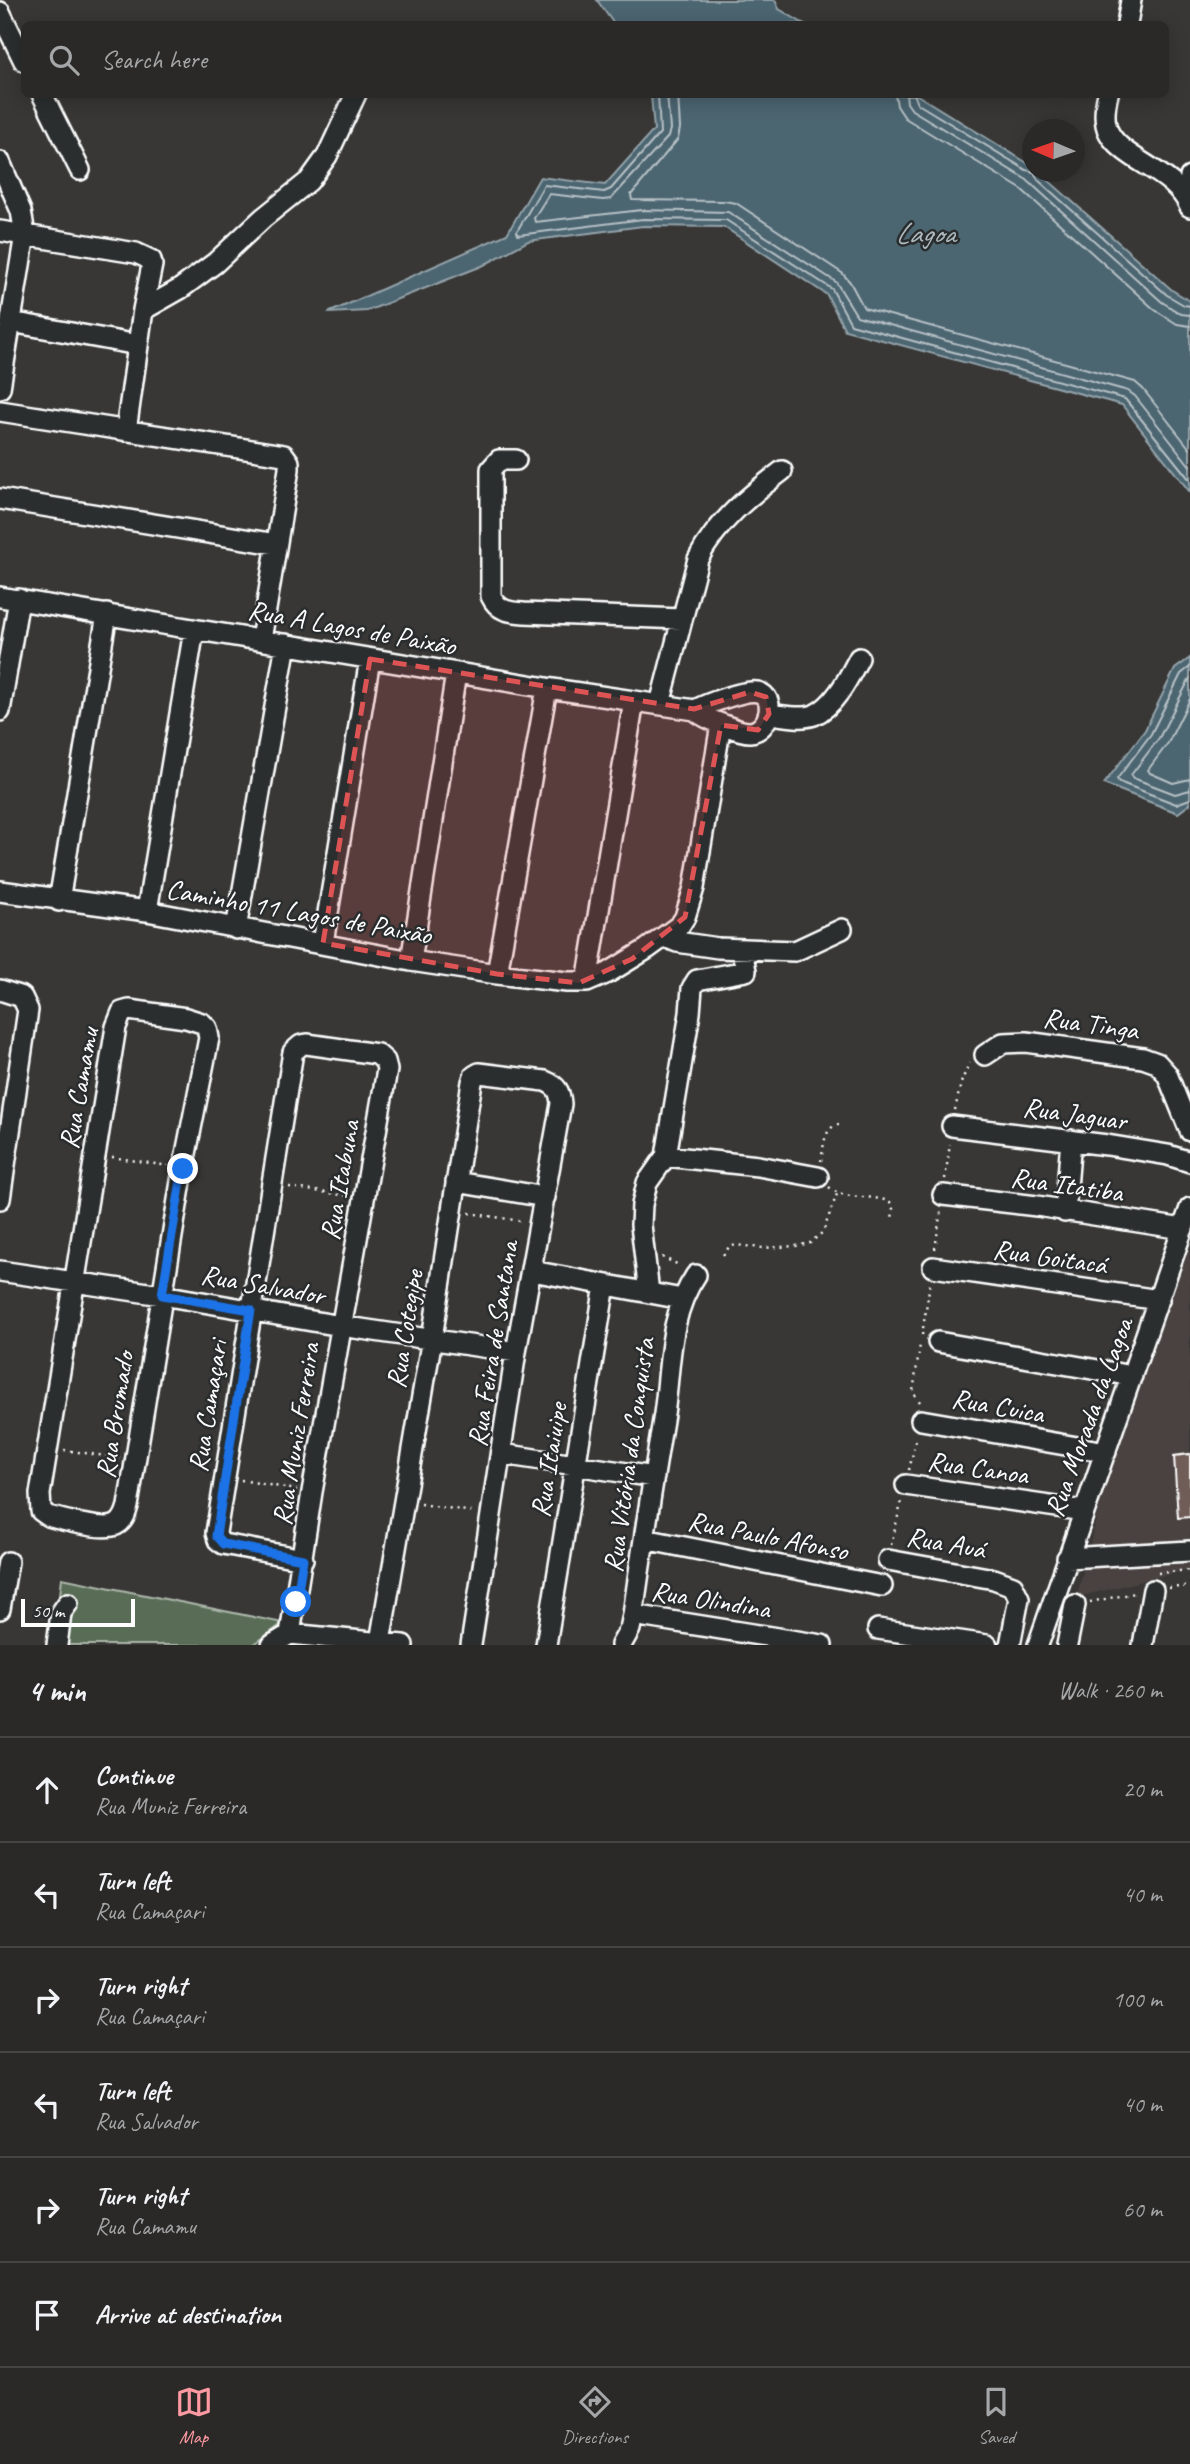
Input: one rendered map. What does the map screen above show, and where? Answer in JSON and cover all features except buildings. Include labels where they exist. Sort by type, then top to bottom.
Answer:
[{"type":"street","points":[[1128,21],[1131,0]]},
{"type":"street","points":[[0,12],[21,55]]},
{"type":"street","points":[[43,98],[80,170]]},
{"type":"street","points":[[143,310],[180,289],[215,263],[263,218],[309,181],[327,156],[354,98]]},
{"type":"street","points":[[1108,98],[1105,118],[1109,133],[1121,146],[1163,175],[1188,203]]},
{"type":"street","points":[[0,162],[18,200],[25,234],[0,388]]},
{"type":"street","points":[[1188,203],[1190,177]]},
{"type":"street","points":[[0,231],[136,253],[149,258],[152,265],[126,431]]},
{"type":"street","points":[[11,323],[138,345]]},
{"type":"street","points":[[0,411],[284,455],[289,462],[261,640]]},
{"type":"street","points":[[516,460],[499,460],[491,469],[491,596],[495,604],[508,611],[524,614],[682,618]]},
{"type":"street","points":[[660,704],[698,559],[708,540],[728,517],[782,471]]},
{"type":"street","points":[[0,499],[276,544]]},
{"type":"street","points":[[0,711],[10,598]]},
{"type":"street","name":"Rua A Lagos de Paixão","points":[[10,598],[547,688],[695,709],[722,724],[742,730],[758,730],[765,725],[769,714],[766,697],[756,692],[741,694],[695,709]]},
{"type":"street","points":[[59,901],[107,614]]},
{"type":"street","points":[[147,911],[194,629]]},
{"type":"street","points":[[236,929],[286,644]]},
{"type":"street","points":[[769,714],[815,715],[827,706],[846,682],[859,658]]},
{"type":"street","points":[[323,943],[370,659]]},
{"type":"street","points":[[411,961],[456,673]]},
{"type":"street","points":[[497,974],[547,688]]},
{"type":"street","points":[[587,982],[634,701]]},
{"type":"street","points":[[587,982],[608,973],[680,925],[691,902],[722,724]]},
{"type":"street","name":"Caminho 11 Lagos de Paixão","points":[[0,891],[147,911],[411,961],[497,974],[587,982]]},
{"type":"street","points":[[664,937],[677,942],[742,950],[800,951],[842,929]]},
{"type":"street","points":[[649,1293],[641,1216],[643,1193],[654,1171],[666,1156],[690,1013],[692,985],[697,980],[746,971],[742,950]]},
{"type":"street","points":[[0,990],[22,997],[28,1010],[4,1143],[0,1199]]},
{"type":"street","name":"Rua Camamu","points":[[75,1281],[118,1018],[122,1012],[129,1010],[186,1018],[202,1023],[207,1028],[209,1038],[162,1295]]},
{"type":"street","name":"Rua Tinga","points":[[985,1055],[1003,1043],[1026,1042],[1150,1060],[1161,1066],[1167,1074],[1190,1131]]},
{"type":"street","name":"Rua Camaçari","points":[[303,1559],[220,1542],[216,1530],[293,1052],[301,1045],[371,1052]]},
{"type":"street","name":"Rua Itabuna","points":[[341,1325],[387,1070],[382,1056],[371,1052]]},
{"type":"street","name":"Rua Cotegipe","points":[[380,1642],[474,1076],[479,1073],[525,1077]]},
{"type":"street","name":"Rua Feira de Santana","points":[[471,1645],[516,1352],[545,1197],[560,1097],[554,1084],[525,1077]]},
{"type":"street","name":"Rua Jaguar","points":[[952,1126],[1071,1140],[1168,1155],[1190,1162]]},
{"type":"street","points":[[1065,1212],[1071,1140]]},
{"type":"street","points":[[666,1156],[758,1166],[818,1177]]},
{"type":"street","points":[[456,1182],[545,1197]]},
{"type":"street","name":"Rua Itatiba","points":[[943,1195],[1037,1206],[1183,1229]]},
{"type":"street","name":"Rua Morada da Lagoa","points":[[1038,1645],[1190,1208]]},
{"type":"street","name":"Rua Goitacá","points":[[933,1267],[1159,1300]]},
{"type":"street","points":[[532,1271],[682,1299]]},
{"type":"street","name":"Rua Salvador","points":[[0,1272],[75,1281],[516,1352]]},
{"type":"street","name":"Rua Vitória da Conquista","points":[[621,1645],[631,1629],[673,1333],[682,1299],[696,1275]]},
{"type":"street","points":[[47,1448],[75,1281]]},
{"type":"street","name":"Rua Itaiuipe","points":[[546,1645],[605,1285]]},
{"type":"street","name":"Rua Brumado","points":[[47,1448],[39,1504],[41,1511],[56,1518],[100,1526],[116,1525],[125,1515],[162,1295]]},
{"type":"street","name":"Rua Muniz Ferreira","points":[[290,1634],[341,1325]]},
{"type":"street","points":[[938,1342],[1132,1376]]},
{"type":"street","name":"Rua Cuica","points":[[921,1420],[1106,1452]]},
{"type":"street","points":[[502,1454],[654,1477]]},
{"type":"street","name":"Rua Canoa","points":[[906,1485],[1084,1511]]},
{"type":"street","name":"Rua Paulo Afonso","points":[[644,1538],[882,1586]]},
{"type":"street","points":[[1067,1558],[1190,1551]]},
{"type":"street","name":"Rua Auá","points":[[888,1560],[994,1578],[1013,1586],[1018,1594],[1010,1645]]},
{"type":"street","points":[[0,1609],[8,1562]]},
{"type":"street","points":[[1143,1645],[1153,1582]]},
{"type":"street","points":[[57,1645],[61,1614],[68,1604]]},
{"type":"street","points":[[1067,1645],[1074,1605]]},
{"type":"street","name":"Rua Olindina","points":[[633,1615],[822,1645]]},
{"type":"street","points":[[878,1629],[987,1645]]},
{"type":"street","points":[[272,1645],[290,1634],[403,1645]]},
{"type":"path","points":[[921,1420],[923,1407],[913,1392],[952,1126],[968,1064],[985,1055]]},
{"type":"path","points":[[839,1124],[831,1127],[827,1134],[818,1177],[837,1194],[874,1197],[890,1202],[893,1209],[892,1221]]},
{"type":"path","points":[[95,1154],[183,1169]]},
{"type":"path","points":[[272,1184],[363,1199]]},
{"type":"path","points":[[723,1255],[733,1245],[763,1248],[810,1243],[823,1232],[837,1194]]},
{"type":"path","points":[[452,1210],[540,1224]]},
{"type":"path","points":[[645,1254],[669,1258],[696,1275]]},
{"type":"path","points":[[47,1448],[134,1460]]},
{"type":"path","points":[[224,1477],[312,1492]]},
{"type":"path","points":[[404,1501],[493,1515]]},
{"type":"path","points":[[1074,1605],[1190,1570]]},
{"type":"path","points":[[1153,1582],[1190,1586]]},
{"type":"highlighted area","points":[[370,659],[694,709],[750,692],[766,697],[769,714],[758,730],[721,725],[685,917],[632,959],[579,983],[497,974],[323,943]]},
{"type":"shaded area","points":[[1190,1246],[1190,1569],[1070,1599],[1078,1592],[1100,1503]]},
{"type":"green space","points":[[62,1578],[283,1623],[253,1645],[54,1645]]},
{"type":"water","points":[[597,0],[775,0],[779,9],[799,21],[612,21]]},
{"type":"water","name":"Lagoa","points":[[651,98],[922,98],[1022,160],[1022,182],[1050,182],[1172,290],[1190,301],[1190,492],[1122,405],[845,330],[827,295],[724,227],[643,226],[528,241],[482,266],[367,311],[328,313],[507,234],[540,177],[605,185],[654,130]]},
{"type":"water","points":[[1190,658],[1190,804],[1178,813],[1104,784],[1145,730],[1175,669]]},
{"type":"route","points":[[183,1169],[162,1295],[251,1310],[216,1536],[223,1544],[303,1559],[296,1602]]}]
